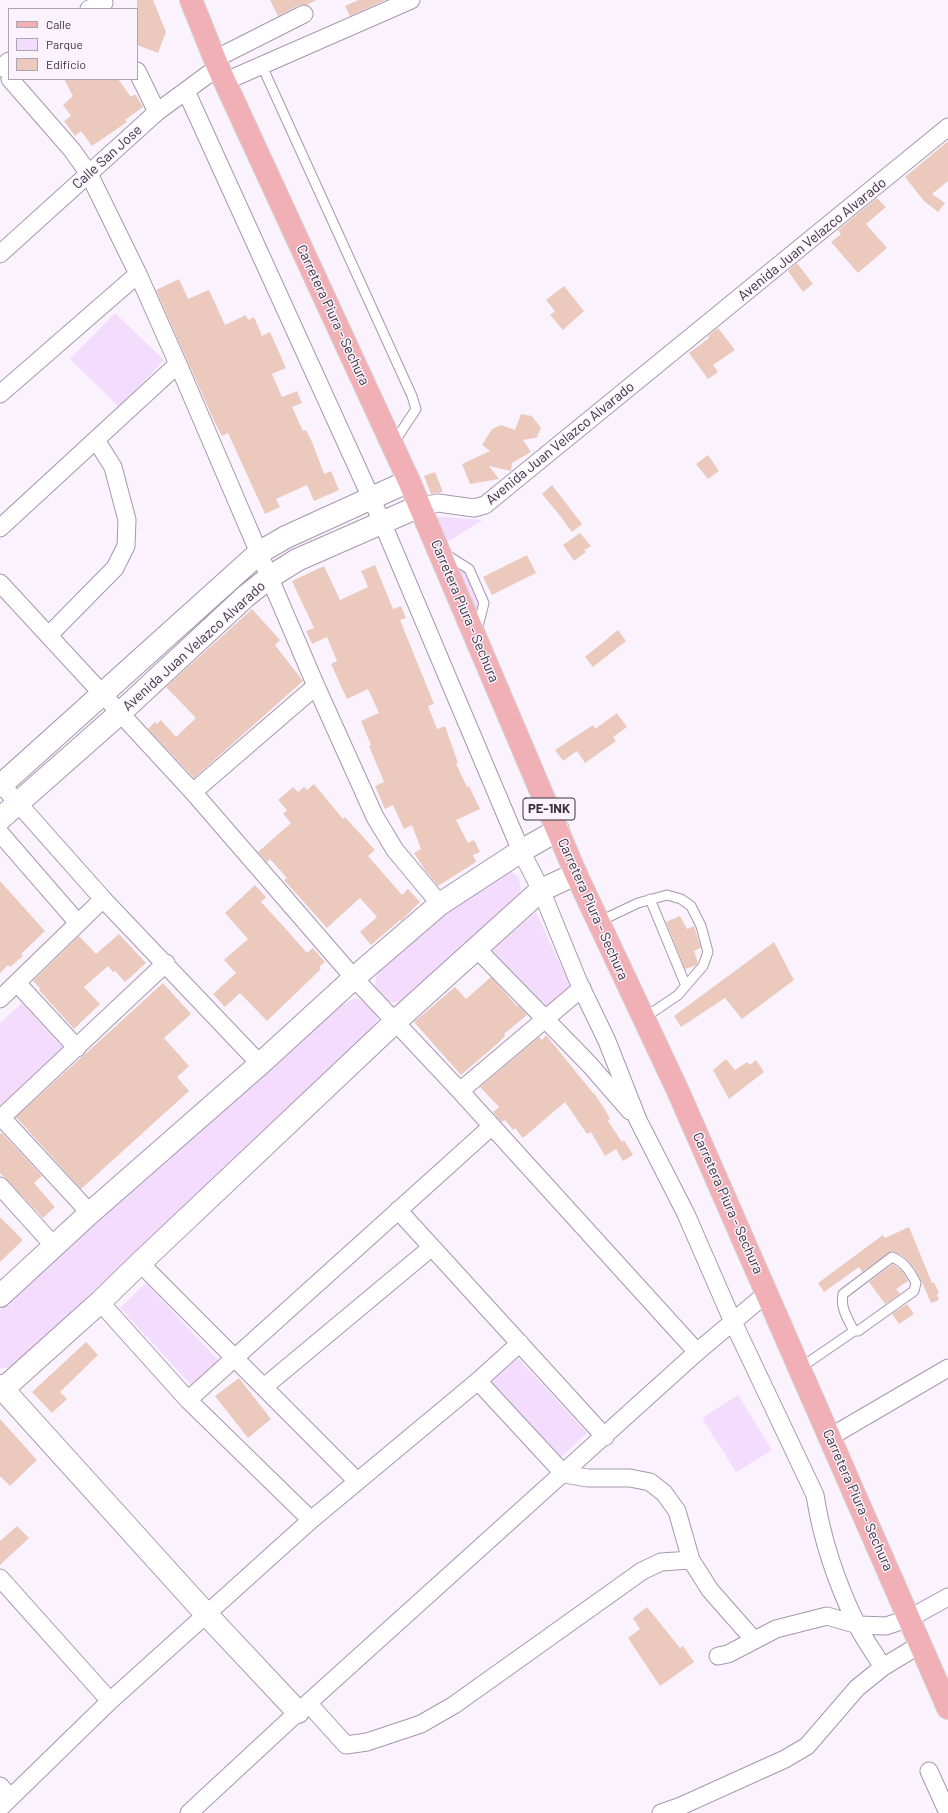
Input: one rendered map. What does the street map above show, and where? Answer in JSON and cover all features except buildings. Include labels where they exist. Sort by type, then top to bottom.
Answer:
[{"type":"main road","name":"Carretera Piura - Sechura","points":[[190,0],[220,69],[420,506],[576,874],[681,1098],[910,1618],[948,1708]]},
{"type":"street","points":[[220,69],[262,66],[411,0]]},
{"type":"street","points":[[220,69],[304,14]]},
{"type":"street","points":[[8,62],[0,68],[8,76]]},
{"type":"street","name":"Calle San Jose","points":[[0,254],[157,112],[220,69]]},
{"type":"street","points":[[138,73],[157,112]]},
{"type":"street","points":[[12,80],[72,150],[89,174],[138,274],[178,364],[260,552],[316,686],[375,818],[395,850],[440,904]]},
{"type":"street","points":[[186,91],[372,498],[521,851],[541,890],[582,988],[607,1041],[638,1120],[686,1214],[733,1322],[815,1495],[818,1518],[828,1552],[858,1625],[883,1667]]},
{"type":"street","name":"Avenida Juan Velazco Alvarado","points":[[0,819],[120,713],[246,596],[270,577],[298,560],[420,506],[438,503],[474,508],[485,505],[948,127]]},
{"type":"street","points":[[0,394],[138,274]]},
{"type":"street","points":[[0,528],[178,364]]},
{"type":"street","points":[[48,635],[115,568],[126,546],[127,520],[113,467],[96,440]]},
{"type":"street","name":"Avenida Juan Velazco Alvarado","points":[[0,784],[260,552],[286,537],[409,482]]},
{"type":"street","points":[[0,583],[193,792],[354,978],[396,1021],[697,1352]]},
{"type":"street","points":[[193,792],[316,686]]},
{"type":"street","points":[[0,784],[103,899],[166,963],[260,1064]]},
{"type":"street","points":[[0,1296],[90,1213],[260,1064],[354,978],[440,904],[521,851],[558,830]]},
{"type":"street","points":[[0,833],[78,924]]},
{"type":"street","points":[[576,874],[541,890],[396,1021],[140,1262],[100,1302],[1,1387],[207,1614],[303,1707],[346,1745],[367,1742],[421,1724],[460,1701],[642,1571],[661,1562],[691,1560]]},
{"type":"street","points":[[0,999],[103,899]]},
{"type":"street","points":[[476,948],[589,1064],[638,1120]]},
{"type":"street","points":[[90,1213],[1,1119],[166,963]]},
{"type":"street","points":[[17,983],[77,1048]]},
{"type":"street","points":[[460,1091],[582,988]]},
{"type":"street","points":[[188,1400],[492,1126]]},
{"type":"street","points":[[0,1186],[54,1247]]},
{"type":"street","points":[[398,1210],[605,1437]]},
{"type":"street","points":[[264,1387],[432,1247]]},
{"type":"street","points":[[140,1262],[357,1481]]},
{"type":"street","points":[[189,1813],[303,1707],[564,1474],[697,1352],[767,1293]]},
{"type":"street","points":[[100,1302],[188,1400],[311,1520]]},
{"type":"street","points":[[3,1797],[311,1520],[478,1381],[520,1343]]},
{"type":"street","points":[[830,1437],[948,1368]]},
{"type":"street","points":[[478,1381],[564,1474],[588,1478],[630,1478],[650,1482],[664,1493],[677,1511],[691,1560],[710,1590],[754,1640]]},
{"type":"street","points":[[0,1578],[110,1701]]},
{"type":"street","points":[[718,1656],[728,1654],[776,1630],[827,1616],[858,1625],[886,1626],[910,1618],[948,1597]]},
{"type":"street","points":[[661,1813],[681,1806],[785,1759],[807,1746],[857,1688],[883,1667],[921,1644]]},
{"type":"street","points":[[929,1771],[948,1813]]},
{"type":"lane","points":[[262,66],[412,396],[416,409],[393,446]]},
{"type":"lane","points":[[598,922],[638,903],[667,895],[681,899],[691,906],[701,926],[708,952],[703,966],[678,995],[644,1018]]},
{"type":"lane","points":[[650,899],[686,986]]},
{"type":"lane","points":[[800,1368],[854,1332],[858,1331],[914,1291],[916,1282],[900,1261],[892,1258],[843,1294],[841,1300],[843,1311],[854,1332]]},
{"type":"green space","points":[[115,313],[164,360],[119,407],[70,359]]},
{"type":"green space","points":[[431,516],[483,520],[444,544]]},
{"type":"green space","points":[[448,565],[466,573],[479,605],[472,618]]},
{"type":"green space","points":[[509,870],[519,877],[521,890],[515,898],[401,1002],[390,1002],[380,996],[375,985],[377,971],[498,871]]},
{"type":"green space","points":[[536,912],[572,990],[543,1013],[487,954]]},
{"type":"green space","points":[[355,998],[370,1004],[378,1019],[372,1032],[131,1255],[18,1365],[0,1369],[0,1310],[341,1006]]},
{"type":"green space","points":[[22,1003],[65,1050],[0,1110],[0,1023]]},
{"type":"green space","points":[[146,1283],[221,1363],[194,1388],[120,1308]]},
{"type":"green space","points":[[518,1358],[587,1433],[559,1459],[489,1384]]},
{"type":"green space","points":[[738,1395],[772,1450],[736,1472],[702,1418]]}]
